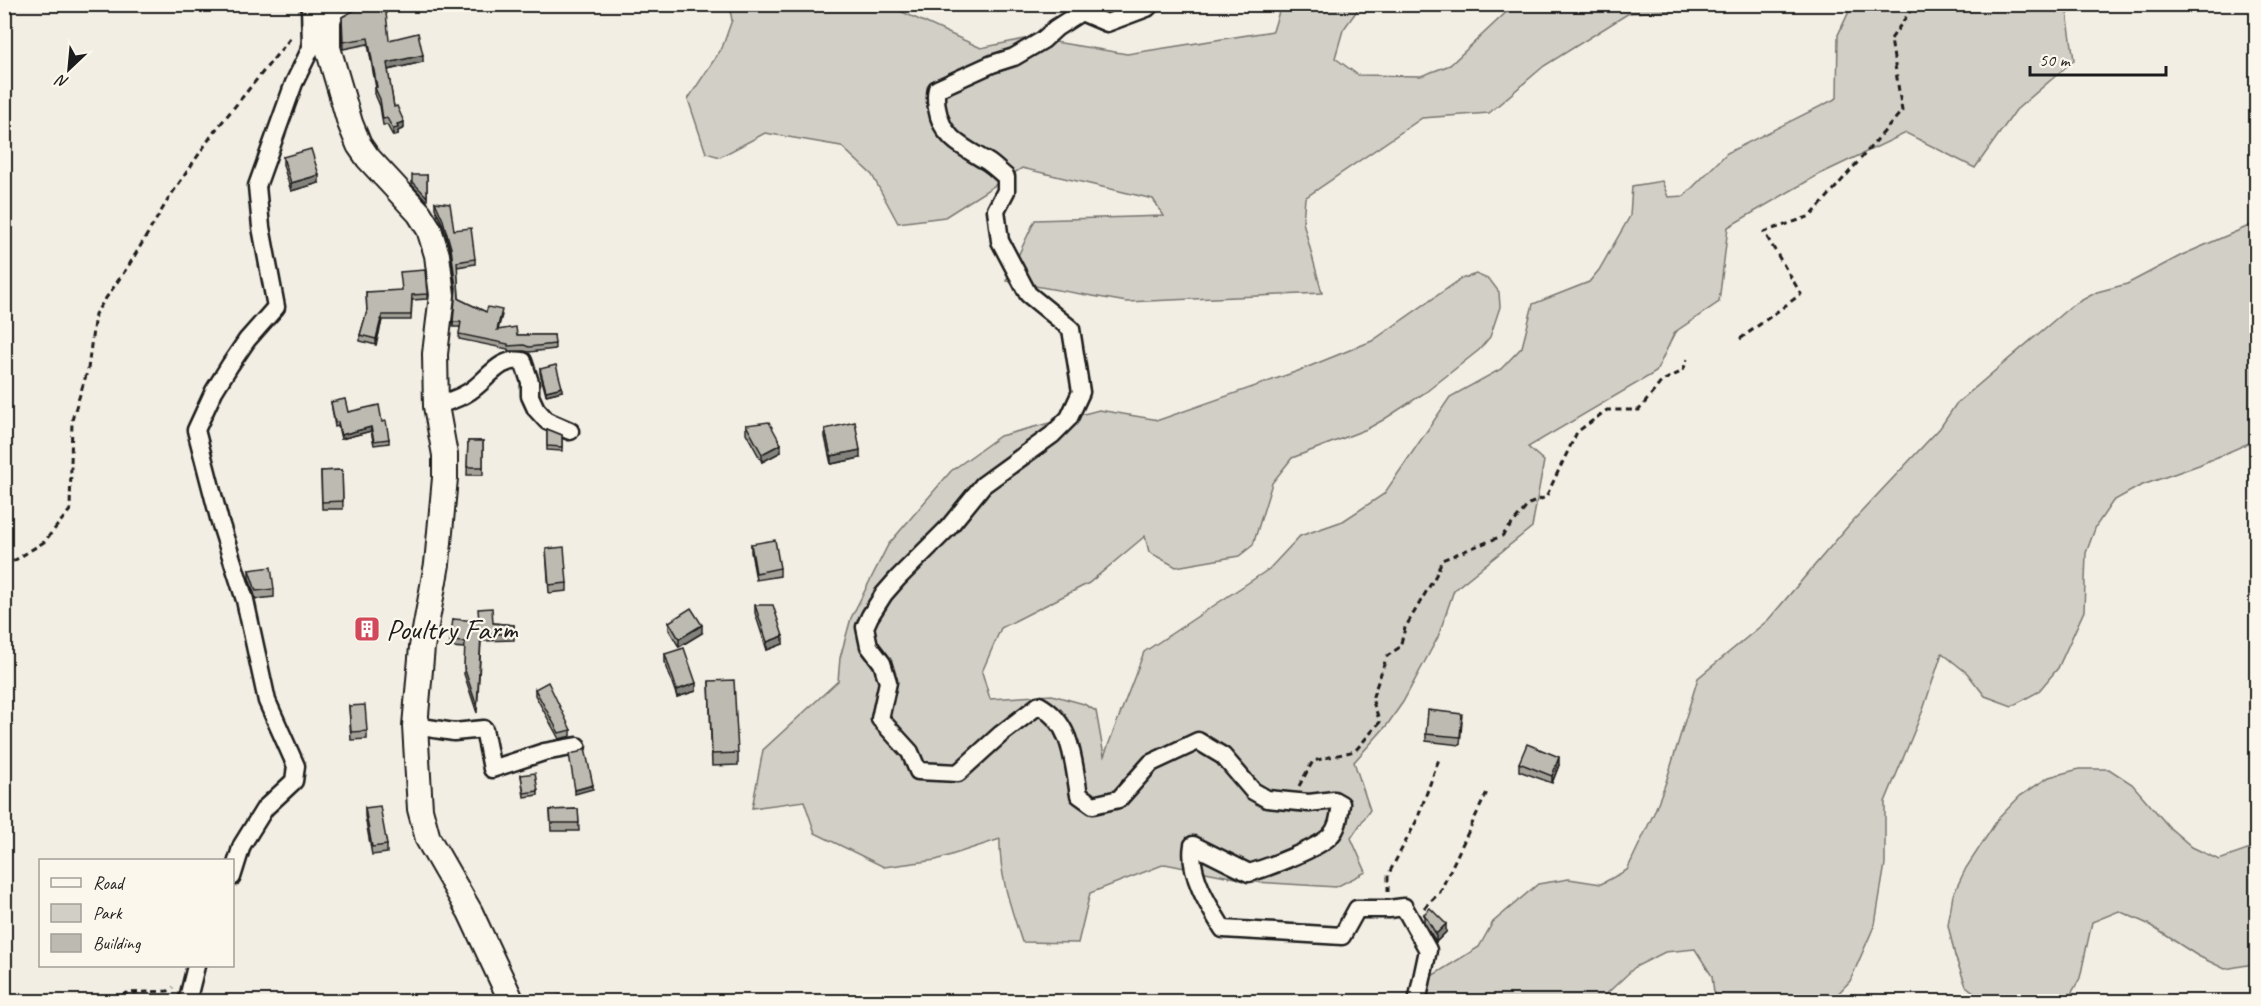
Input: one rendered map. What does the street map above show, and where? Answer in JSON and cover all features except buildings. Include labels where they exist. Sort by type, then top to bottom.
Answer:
[{"type":"main road","points":[[320,11],[328,48],[350,123],[359,145],[419,213],[429,229],[437,255],[442,297],[435,354],[436,406],[445,455],[445,478],[437,564],[422,647],[415,726],[420,809],[428,838],[470,912],[512,1002]]},
{"type":"street","points":[[234,871],[242,845],[266,808],[294,782],[296,766],[267,701],[245,600],[220,522],[196,430],[230,364],[247,340],[276,308],[261,227],[257,186],[294,82],[311,48],[320,11],[357,4]]},
{"type":"street","points":[[1151,4],[1147,8],[1107,23],[1078,8],[1043,40],[1014,57],[992,64],[937,89],[935,95],[938,115],[946,134],[1006,177],[1006,191],[996,210],[1000,241],[1028,294],[1071,329],[1081,392],[1069,418],[1052,435],[983,485],[936,541],[884,594],[870,616],[865,627],[869,646],[882,663],[888,682],[880,719],[910,752],[918,771],[958,773],[1001,734],[1039,705],[1057,721],[1068,736],[1079,795],[1093,805],[1119,799],[1151,763],[1198,741],[1223,756],[1252,791],[1267,799],[1309,803],[1334,800],[1341,804],[1338,824],[1331,835],[1320,844],[1249,873],[1193,844],[1191,855],[1197,878],[1222,929],[1342,936],[1357,909],[1404,907],[1428,950],[1417,1002]]},
{"type":"street","points":[[436,406],[468,393],[507,362],[520,360],[523,361],[530,382],[530,396],[536,409],[547,421],[570,431]]},
{"type":"street","points":[[415,726],[454,732],[483,729],[492,769],[543,752],[577,746]]},
{"type":"street","points":[[187,1002],[194,970]]},
{"type":"path","points":[[1740,339],[1802,294],[1764,232],[1811,216],[1902,111],[1891,39],[1915,4]]},
{"type":"path","points":[[4,567],[44,542],[70,510],[72,420],[88,369],[95,314],[214,132],[320,11]]},
{"type":"path","points":[[1291,801],[1312,761],[1355,751],[1380,722],[1372,699],[1387,656],[1400,647],[1405,628],[1437,576],[1442,560],[1502,536],[1529,504],[1546,497],[1576,432],[1607,411],[1639,410],[1662,381],[1683,371],[1687,359]]},
{"type":"path","points":[[1389,909],[1388,876],[1417,820],[1439,759]]},
{"type":"path","points":[[1412,920],[1440,892],[1487,792]]},
{"type":"path","points":[[114,1002],[126,993],[168,991],[194,970]]},
{"type":"green space","points":[[729,5],[887,5],[981,48],[1024,39],[1127,54],[1273,31],[1281,5],[1361,5],[1343,30],[1335,58],[1358,75],[1421,76],[1450,65],[1514,5],[1722,5],[1718,8],[1629,13],[1544,66],[1489,113],[1422,118],[1305,198],[1303,222],[1322,293],[1127,302],[1006,281],[1035,220],[1164,216],[1153,199],[1022,168],[945,217],[898,223],[872,175],[841,146],[765,133],[720,157],[706,153],[688,99],[722,48],[732,20]]},
{"type":"green space","points":[[1852,5],[2066,5],[2074,60],[2016,110],[1975,168],[1906,133],[1818,175],[1728,227],[1719,302],[1675,332],[1656,372],[1528,447],[1544,461],[1532,527],[1454,590],[1438,637],[1403,702],[1387,725],[1354,762],[1370,810],[1351,838],[1366,872],[1336,887],[1256,882],[1165,864],[1090,893],[1078,943],[1022,942],[1001,866],[1000,839],[936,860],[884,867],[815,833],[804,801],[752,808],[763,750],[838,681],[840,658],[851,618],[888,545],[951,471],[1000,436],[1099,410],[1159,420],[1298,371],[1372,341],[1461,279],[1476,274],[1490,280],[1499,292],[1500,307],[1490,337],[1479,350],[1426,392],[1383,420],[1367,429],[1292,458],[1272,483],[1253,545],[1239,556],[1176,567],[1149,552],[1145,536],[1089,583],[1001,628],[982,672],[990,699],[1052,695],[1084,704],[1096,711],[1104,756],[1144,652],[1269,569],[1300,536],[1343,521],[1384,494],[1450,397],[1501,369],[1522,347],[1533,304],[1589,282],[1599,270],[1630,216],[1632,186],[1662,181],[1668,197],[1684,196],[1727,153],[1837,98],[1838,35]]},
{"type":"green space","points":[[2256,223],[2256,440],[2199,465],[2140,486],[2113,501],[2096,526],[2086,553],[2084,611],[2058,668],[2038,692],[2012,706],[1985,696],[1967,673],[1942,653],[1923,710],[1885,802],[1885,864],[1875,924],[1850,981],[1831,1001],[1715,1001],[1712,976],[1695,949],[1665,952],[1635,967],[1599,1001],[1421,1002],[1430,977],[1479,947],[1493,922],[1538,884],[1569,879],[1601,884],[1627,870],[1666,782],[1698,678],[1768,620],[1849,525],[1940,428],[1956,404],[2071,306],[2097,292],[2127,284],[2182,255]]},
{"type":"green space","points":[[2079,769],[2109,769],[2132,784],[2170,828],[2192,847],[2219,860],[2256,847],[2256,960],[2253,964],[2225,969],[2198,956],[2148,924],[2119,911],[2092,922],[2080,978],[2067,1001],[1985,1001],[1966,986],[1955,956],[1948,925],[1953,895],[1966,868],[1998,819],[2020,796],[2049,777]]},
{"type":"place","name":"Poultry Farm","points":[[367,629]]}]
